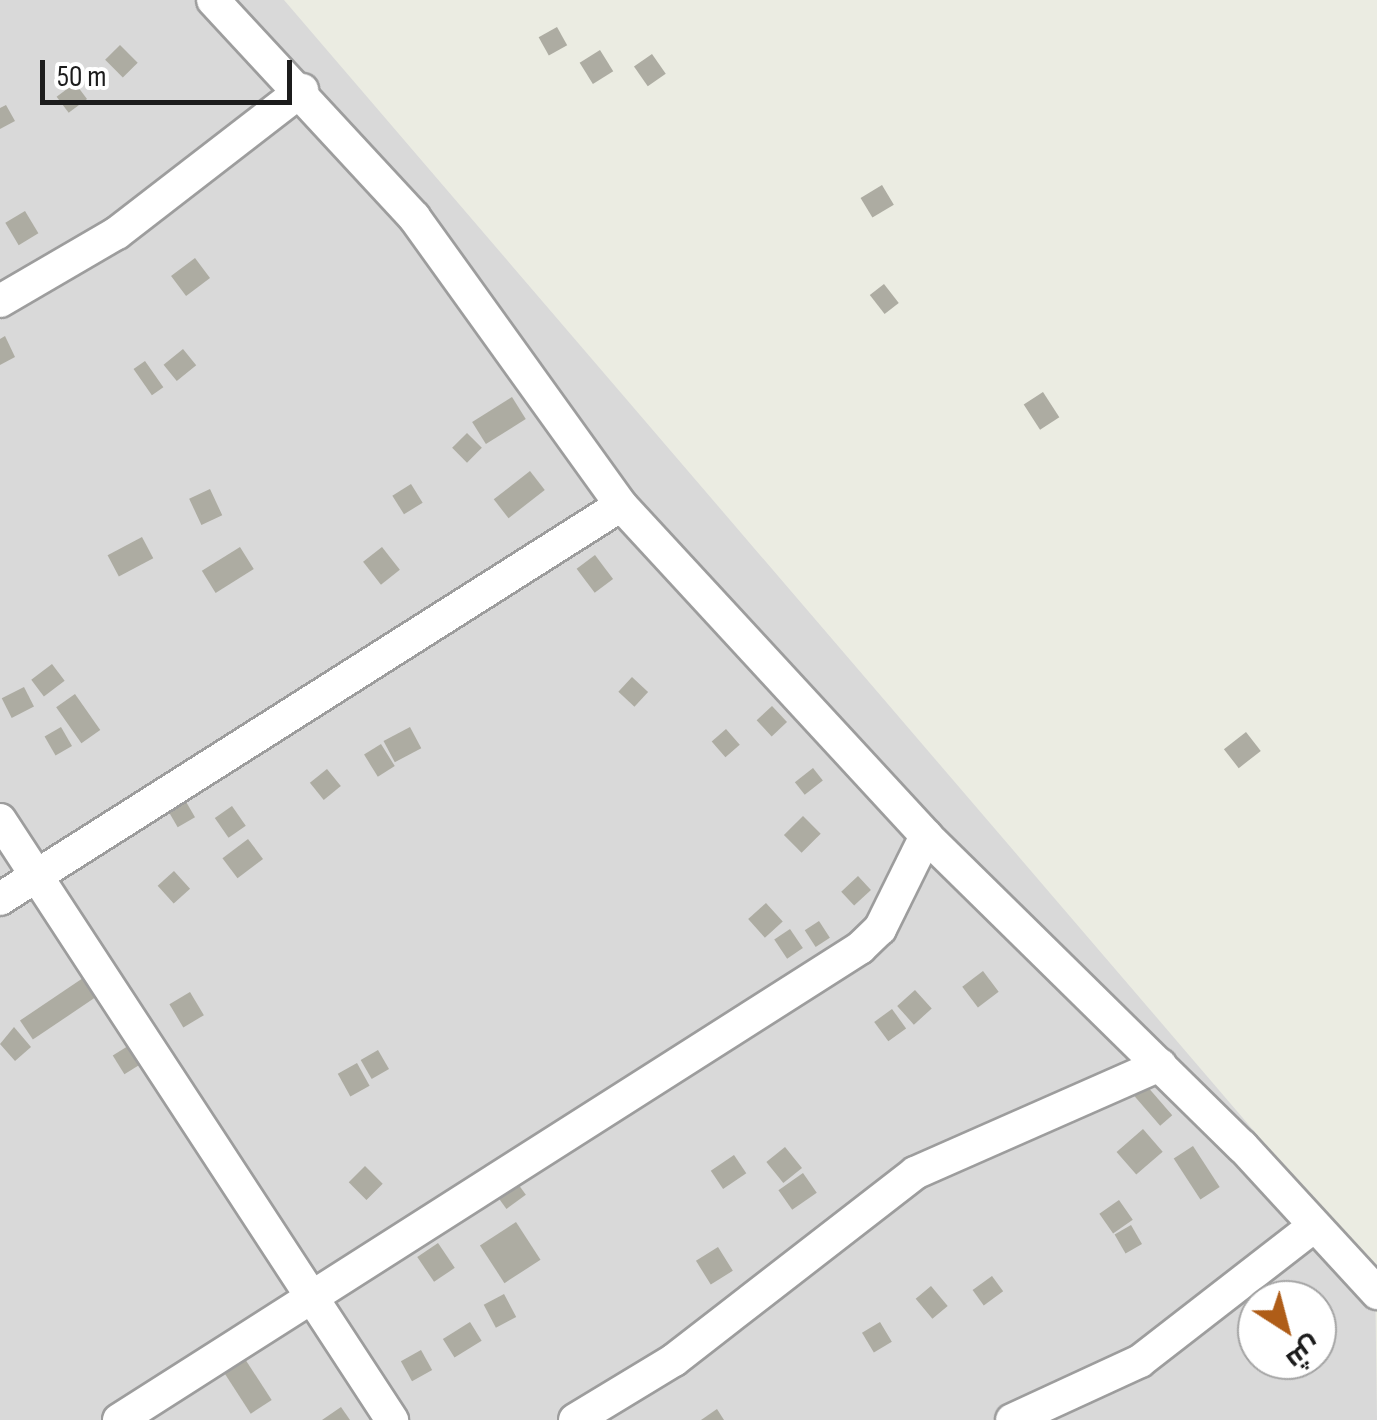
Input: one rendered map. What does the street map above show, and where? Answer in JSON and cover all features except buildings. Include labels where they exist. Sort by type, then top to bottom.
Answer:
[{"type":"street","points":[[213,0],[302,90],[414,217],[621,504],[926,836],[1160,1066],[1377,1293]]},
{"type":"street","points":[[0,301],[117,234],[302,90]]},
{"type":"street","points":[[0,898],[621,504]]},
{"type":"street","points":[[0,820],[392,1420]]},
{"type":"street","points":[[120,1420],[311,1294],[860,948],[880,930],[926,836]]},
{"type":"street","points":[[575,1420],[674,1360],[914,1173],[1160,1066]]},
{"type":"street","points":[[1012,1420],[1140,1361],[1314,1226]]},
{"type":"shaded area","points":[[0,0],[284,0],[1375,1272],[1377,1420],[0,1420]]}]
